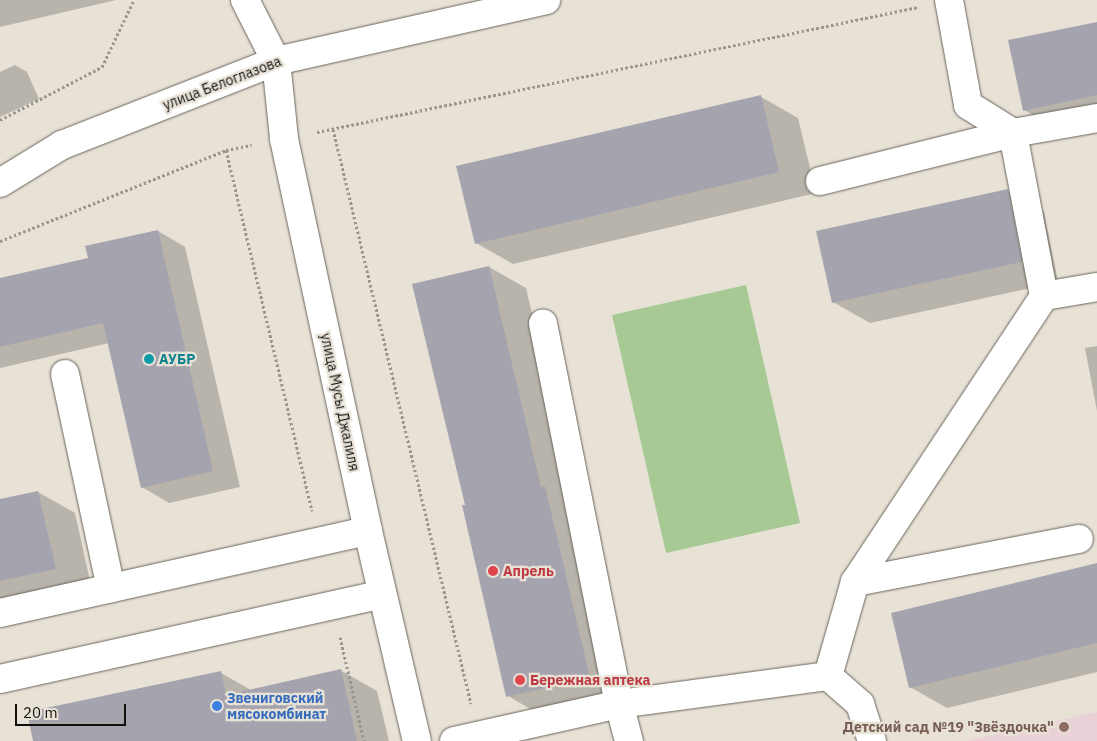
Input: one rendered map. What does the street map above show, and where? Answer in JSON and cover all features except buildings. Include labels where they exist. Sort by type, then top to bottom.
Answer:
[{"type":"street","points":[[245,0],[276,61]]},
{"type":"street","name":"улица Белоглазова","points":[[0,183],[62,145],[276,61],[546,0]]},
{"type":"street","points":[[828,676],[856,582],[1044,296],[1013,134],[968,106],[949,0]]},
{"type":"street","name":"улица Мусы Джалиля","points":[[276,61],[284,139],[368,531],[417,741]]},
{"type":"street","points":[[820,181],[1013,134],[1097,118]]},
{"type":"street","points":[[1044,296],[1097,287]]},
{"type":"street","points":[[543,324],[619,704],[629,741]]},
{"type":"street","points":[[65,374],[111,588]]},
{"type":"street","points":[[0,613],[368,531]]},
{"type":"street","points":[[856,582],[1080,539]]},
{"type":"street","points":[[0,679],[382,594]]},
{"type":"street","points":[[466,738],[619,704],[828,676],[860,704],[872,741]]},
{"type":"path","points":[[0,120],[102,66],[134,0]]},
{"type":"path","points":[[0,241],[226,150],[949,0]]},
{"type":"path","points":[[333,129],[466,738]]},
{"type":"path","points":[[226,150],[320,541]]},
{"type":"path","points":[[332,605],[364,741]]},
{"type":"shaded area","name":"Детский сад №19 \"Звёздочка\"","points":[[1097,712],[1097,741],[966,741]]},
{"type":"green space","points":[[746,285],[800,523],[666,553],[612,315]]},
{"type":"place","name":"АУБР","points":[[149,359]]},
{"type":"place","name":"Апрель","points":[[493,571]]},
{"type":"place","name":"Бережная аптека","points":[[520,680]]},
{"type":"place","name":"Звениговский мясокомбинат","points":[[217,706]]},
{"type":"place","name":"Детский сад №19 \"Звёздочка\"","points":[[1064,727]]}]
